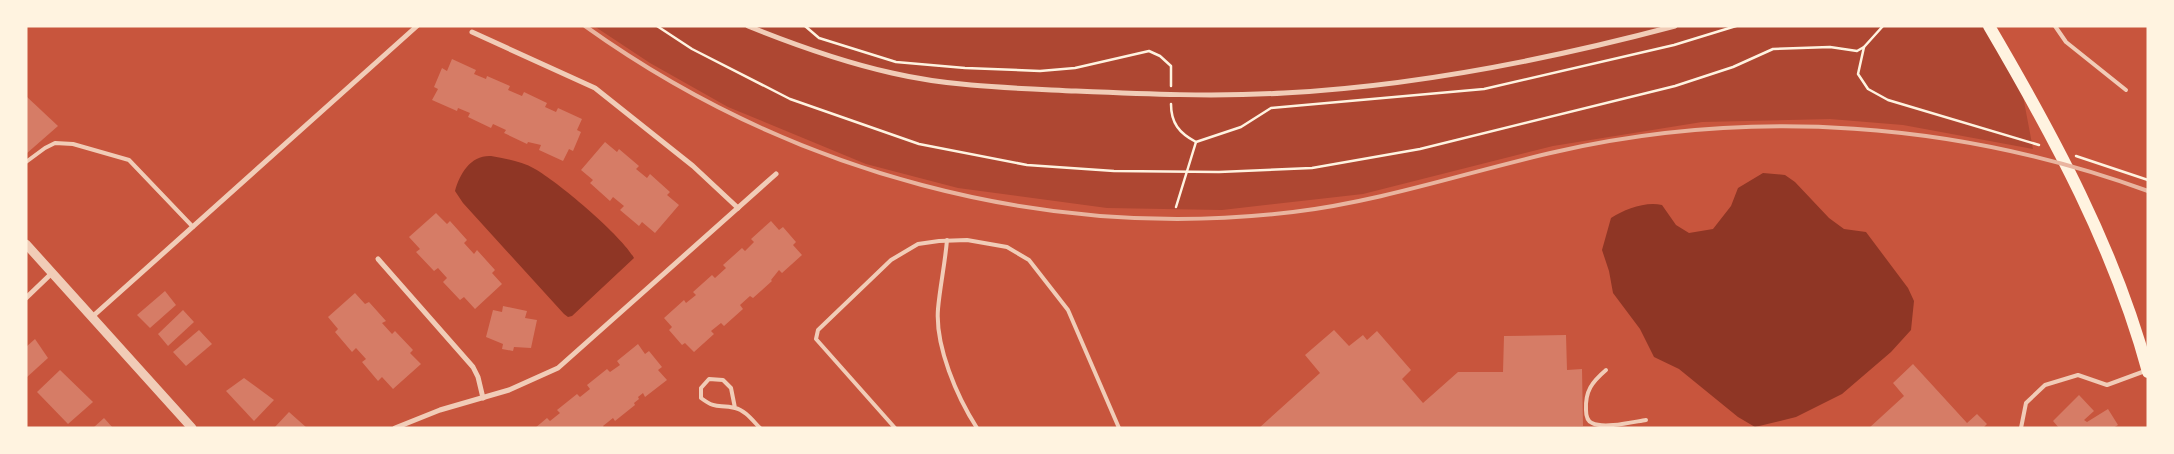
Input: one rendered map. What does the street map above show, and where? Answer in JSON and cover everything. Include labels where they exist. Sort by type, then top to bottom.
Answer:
[{"type":"main road","points":[[1989,26],[2092,218],[2139,340],[2148,371]]},
{"type":"street","points":[[92,317],[416,26]]},
{"type":"street","points":[[748,26],[788,42],[856,63],[892,73],[943,83],[1171,95],[1282,94],[1386,84],[1532,60],[1675,26]]},
{"type":"street","points":[[472,32],[596,88],[694,166],[738,208]]},
{"type":"street","points":[[395,428],[440,410],[509,390],[558,368],[776,174]]},
{"type":"street","points":[[26,244],[192,428]]},
{"type":"street","points":[[378,259],[469,361],[478,377],[483,398]]},
{"type":"street","points":[[26,298],[52,273]]},
{"type":"lane","points":[[2055,26],[2066,42],[2126,90]]},
{"type":"lane","points":[[26,162],[55,143],[73,144],[129,160],[193,227]]},
{"type":"lane","points":[[895,428],[816,339],[815,335],[891,260],[918,244],[947,240],[967,240],[1008,247],[1029,260],[1068,310],[1119,428]]},
{"type":"lane","points":[[947,240],[938,310],[940,335],[960,399],[977,428]]},
{"type":"lane","points":[[1606,370],[1586,392],[1586,414],[1589,420],[1593,424],[1617,425],[1646,420]]},
{"type":"lane","points":[[2021,428],[2026,404],[2044,385],[2078,375],[2107,385],[2148,371]]},
{"type":"lane","points":[[735,408],[731,388],[723,380],[709,379],[701,388],[701,398],[709,404],[723,408],[735,408],[749,416],[760,428]]},
{"type":"path","points":[[657,26],[692,49],[790,99],[919,144],[1027,165],[1114,171],[1187,172],[1312,168],[1420,149],[1674,86],[1733,67],[1774,48],[1830,46],[1857,51],[1883,26]]},
{"type":"path","points":[[806,26],[819,38],[896,62],[965,68],[1040,71],[1076,68],[1149,51],[1160,56],[1172,66],[1172,118],[1176,128],[1196,142],[1240,127],[1271,108],[1484,89],[1674,45],[1736,26]]},
{"type":"path","points":[[1864,46],[1858,74],[1868,89],[1876,95],[1928,113],[2034,143]]},
{"type":"path","points":[[1176,207],[1196,142]]},
{"type":"path","points":[[2092,161],[2148,180]]},
{"type":"shaded area","points":[[594,26],[1987,26],[2020,80],[2033,149],[1903,125],[1830,119],[1702,122],[1553,146],[1363,194],[1222,210],[1107,208],[958,188],[866,164],[728,107],[650,63]]},
{"type":"shaded area","points":[[484,156],[524,164],[545,176],[603,223],[634,258],[572,316],[568,317],[564,314],[463,203],[455,191],[467,166]]},
{"type":"shaded area","points":[[1763,173],[1785,175],[1795,182],[1829,218],[1844,229],[1866,232],[1908,288],[1914,301],[1911,330],[1891,352],[1842,394],[1796,417],[1755,427],[1738,417],[1679,369],[1654,357],[1640,329],[1613,293],[1609,271],[1602,250],[1611,218],[1629,209],[1643,205],[1662,205],[1676,225],[1689,233],[1713,229],[1731,206],[1738,188]]},
{"type":"building","points":[[452,59],[476,70],[474,74],[486,79],[487,76],[510,86],[508,90],[522,96],[524,92],[547,103],[545,107],[556,112],[558,108],[582,119],[577,130],[581,132],[573,151],[569,149],[563,161],[539,150],[541,145],[528,142],[527,144],[504,133],[506,130],[493,124],[491,128],[468,117],[470,113],[458,108],[457,111],[432,100],[438,89],[434,87],[442,68],[447,71]]},
{"type":"building","points":[[26,96],[58,126],[26,154]]},
{"type":"building","points":[[605,142],[617,152],[619,149],[639,166],[636,169],[647,178],[650,174],[670,192],[667,195],[679,205],[655,233],[642,222],[639,226],[620,210],[624,206],[613,197],[610,201],[590,183],[593,180],[581,170]]},
{"type":"building","points":[[436,213],[447,224],[450,221],[467,240],[464,243],[474,254],[477,250],[495,270],[492,273],[502,284],[475,309],[464,297],[460,300],[443,282],[447,278],[438,268],[434,271],[416,252],[420,249],[409,237]]},
{"type":"building","points":[[771,221],[779,230],[783,227],[796,242],[793,245],[802,255],[782,273],[779,270],[772,281],[753,298],[750,296],[740,305],[743,309],[724,326],[721,323],[711,331],[714,334],[694,352],[685,343],[682,345],[669,330],[672,327],[664,318],[684,300],[686,303],[696,295],[693,292],[712,275],[715,278],[726,268],[723,265],[742,248],[745,251],[754,242],[751,239]]},
{"type":"building","points":[[165,291],[176,305],[150,328],[137,315]]},
{"type":"building","points":[[355,293],[365,304],[369,302],[386,321],[382,323],[392,334],[395,331],[413,350],[410,353],[421,364],[393,389],[382,377],[378,381],[362,362],[366,359],[356,348],[352,352],[335,332],[338,329],[328,317]]},
{"type":"building","points":[[503,306],[527,311],[525,318],[537,320],[531,348],[514,347],[513,351],[502,349],[503,344],[486,337],[493,310],[502,312]]},
{"type":"building","points":[[183,310],[194,322],[168,346],[158,334]]},
{"type":"building","points":[[199,330],[212,344],[186,366],[173,352]]},
{"type":"building","points":[[1334,330],[1349,346],[1363,335],[1367,340],[1377,331],[1411,370],[1402,379],[1423,403],[1458,372],[1503,372],[1504,336],[1566,335],[1567,370],[1582,369],[1583,426],[1259,428],[1320,373],[1305,355]]},
{"type":"building","points":[[35,339],[48,358],[26,378],[26,347]]},
{"type":"building","points":[[638,344],[645,354],[649,351],[662,367],[658,370],[667,380],[645,397],[643,393],[634,403],[635,405],[615,421],[613,418],[603,426],[604,428],[535,428],[547,418],[550,421],[560,413],[557,410],[577,394],[580,397],[590,389],[587,385],[607,369],[610,372],[620,365],[617,361]]},
{"type":"building","points":[[1913,364],[1967,423],[1977,414],[1987,424],[1983,428],[1869,428],[1904,396],[1893,383]]},
{"type":"building","points":[[60,370],[93,402],[68,424],[37,392]]},
{"type":"building","points":[[244,378],[274,400],[254,421],[226,391]]},
{"type":"building","points":[[2079,395],[2094,411],[2084,420],[2087,422],[2108,409],[2118,425],[2113,428],[2059,428],[2053,421]]},
{"type":"building","points":[[289,412],[307,428],[274,428]]},
{"type":"building","points":[[104,418],[113,428],[93,428]]},
{"type":"railway","points":[[585,26],[664,77],[747,121],[833,157],[922,185],[1013,205],[1106,216],[1199,219],[1293,212],[1360,201],[1555,152],[1629,138],[1704,129],[1779,126],[1854,129],[1929,136],[2003,149],[2076,168],[2148,191]]}]
